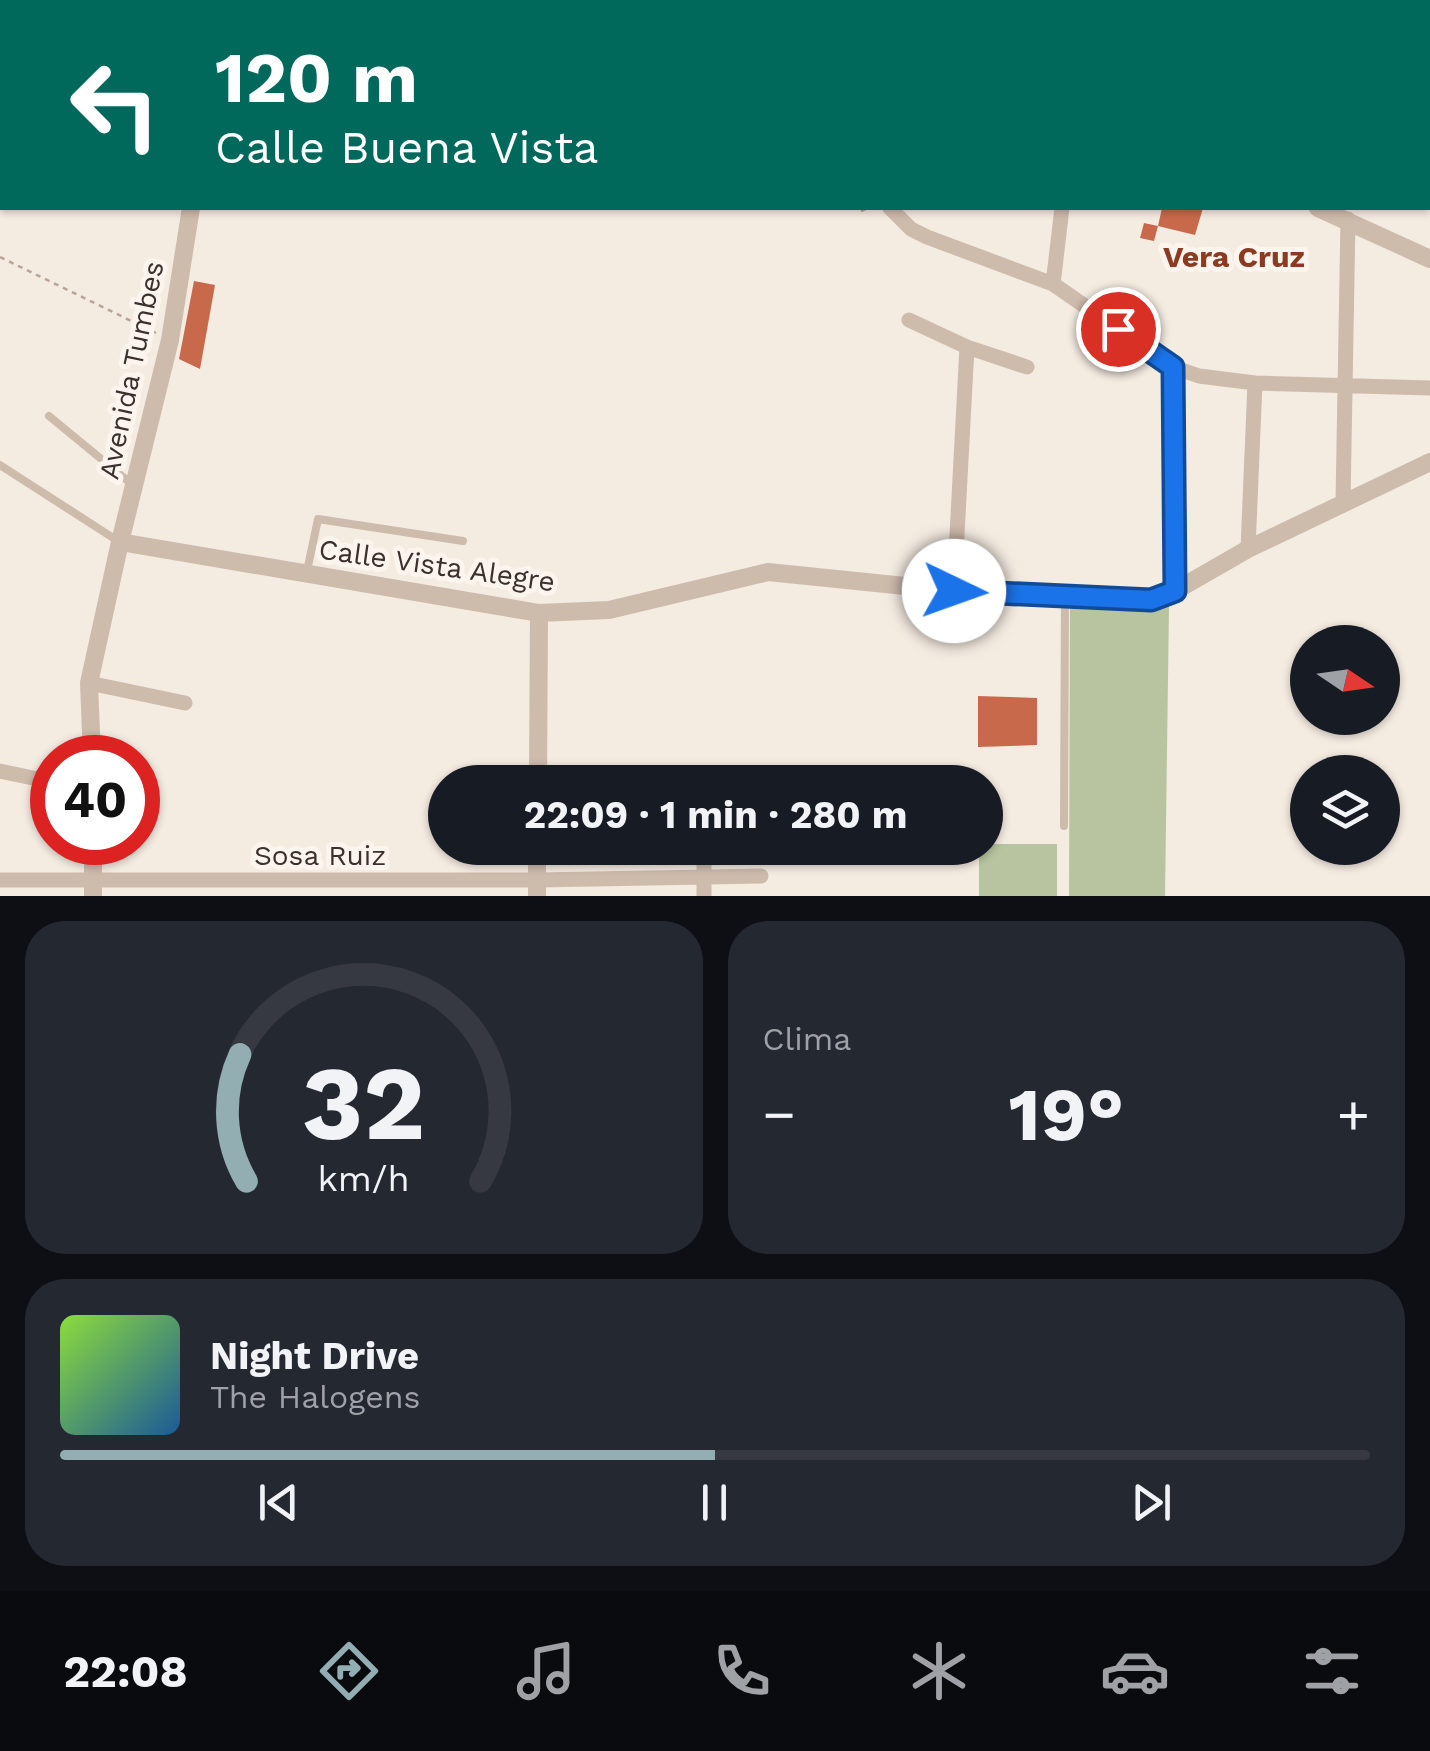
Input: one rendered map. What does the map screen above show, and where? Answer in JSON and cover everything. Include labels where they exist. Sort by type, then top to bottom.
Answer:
[{"type":"street","name":"Avenida Tumbes","points":[[91,735],[89,684],[170,340],[191,210]]},
{"type":"street","points":[[892,210],[911,229],[927,237],[1053,284],[1173,367],[1199,376],[1255,383],[1430,388]]},
{"type":"street","points":[[1053,284],[1062,210]]},
{"type":"street","points":[[1323,210],[1430,259]]},
{"type":"street","points":[[1344,503],[1348,219]]},
{"type":"street","points":[[910,320],[968,347],[1027,367]]},
{"type":"street","points":[[954,591],[968,347]]},
{"type":"street","points":[[1173,367],[1175,591]]},
{"type":"street","points":[[1248,550],[1255,383]]},
{"type":"street","name":"Calle Vista Alegre","points":[[120,542],[539,613],[609,610],[768,572],[954,591],[1151,600],[1430,462]]},
{"type":"street","points":[[538,765],[539,613]]},
{"type":"street","points":[[89,684],[186,704]]},
{"type":"street","points":[[0,771],[30,777]]},
{"type":"street","points":[[704,865],[704,896]]},
{"type":"street","name":"Sosa Ruiz","points":[[0,880],[93,888],[537,888],[760,876]]},
{"type":"lane","points":[[49,416],[134,486]]},
{"type":"lane","points":[[0,465],[120,542]]},
{"type":"lane","points":[[306,574],[318,519],[463,541]]},
{"type":"lane","points":[[1064,826],[1066,596]]},
{"type":"path","points":[[0,257],[170,340]]},
{"type":"green space","points":[[1070,603],[1169,607],[1165,896],[1069,896]]},
{"type":"green space","points":[[1003,844],[1057,844],[1057,896],[979,896],[979,865],[1003,865]]},
{"type":"building","points":[[1162,210],[1202,210],[1195,235],[1158,226]]},
{"type":"building","points":[[1144,223],[1158,226],[1154,241],[1140,238]]},
{"type":"building","points":[[194,281],[215,285],[200,369],[179,359]]},
{"type":"building","points":[[978,696],[1037,698],[1037,745],[978,747]]},
{"type":"district","name":"Vera Cruz","points":[[1234,257]]},
{"type":"route","points":[[954,591],[1151,600],[1175,591],[1173,367],[1118,329]]}]
